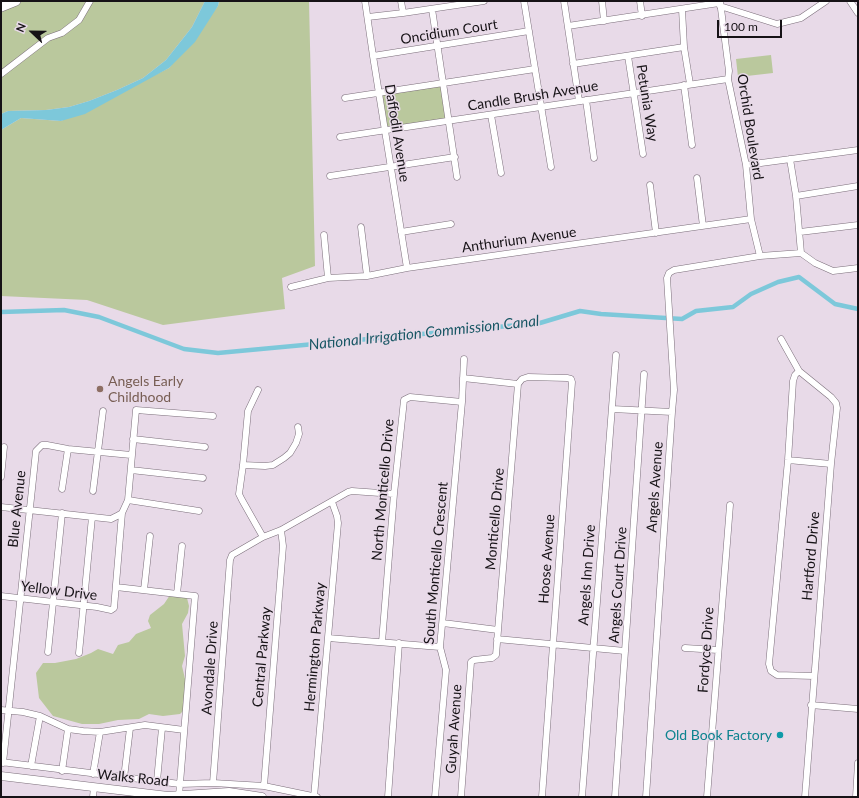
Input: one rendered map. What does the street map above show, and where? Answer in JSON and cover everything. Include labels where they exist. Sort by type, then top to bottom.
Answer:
[{"type":"highway","points":[[1,7],[16,1]]},
{"type":"main road","name":"Walks Road","points":[[1,776],[179,796],[210,795],[229,792],[262,797]]},
{"type":"street","points":[[1,74],[48,38],[62,32],[79,20],[90,1]]},
{"type":"street","name":"Daffodil Avenue","points":[[365,1],[400,232],[407,268]]},
{"type":"street","points":[[401,1],[403,13]]},
{"type":"street","points":[[368,17],[484,1]]},
{"type":"street","points":[[524,1],[551,167]]},
{"type":"street","points":[[564,1],[573,64],[583,100],[594,158]]},
{"type":"street","points":[[602,1],[604,20]]},
{"type":"street","points":[[640,1],[642,16]]},
{"type":"street","points":[[568,26],[720,3],[777,24],[801,18],[826,1]]},
{"type":"street","points":[[850,1],[858,13]]},
{"type":"street","name":"Orchid Boulevard","points":[[720,3],[729,72],[728,79],[746,165],[751,219],[760,256]]},
{"type":"street","points":[[432,9],[450,120],[457,177]]},
{"type":"street","points":[[682,9],[692,145]]},
{"type":"street","name":"Oncidium Court","points":[[373,56],[529,31]]},
{"type":"street","points":[[573,64],[684,47]]},
{"type":"street","name":"Petunia Way","points":[[628,56],[643,154]]},
{"type":"street","points":[[345,98],[536,69]]},
{"type":"street","name":"Candle Brush Avenue","points":[[340,137],[728,79]]},
{"type":"street","points":[[491,115],[501,173]]},
{"type":"street","points":[[746,165],[858,150]]},
{"type":"street","points":[[330,176],[455,157]]},
{"type":"street","points":[[790,159],[796,196],[802,253]]},
{"type":"street","points":[[697,178],[703,226]]},
{"type":"street","points":[[650,185],[656,232]]},
{"type":"street","points":[[796,196],[858,186]]},
{"type":"street","name":"Anthurium Avenue","points":[[291,287],[328,278],[367,276],[407,268],[751,219]]},
{"type":"street","points":[[400,232],[451,224]]},
{"type":"street","points":[[800,232],[858,225]]},
{"type":"street","points":[[361,227],[367,276]]},
{"type":"street","points":[[324,235],[328,278]]},
{"type":"street","points":[[760,256],[802,253],[815,263],[833,271],[858,268]]},
{"type":"street","name":"Angels Avenue","points":[[646,797],[674,390],[667,278],[669,273],[674,270],[760,256]]},
{"type":"street","name":"Hartford Drive","points":[[781,339],[799,371],[831,397],[836,403],[837,408],[811,705],[805,797]]},
{"type":"street","name":"Angels Inn Drive","points":[[582,797],[616,355]]},
{"type":"street","name":"South Monticello Crescent","points":[[435,797],[446,670],[440,647],[462,402],[464,359]]},
{"type":"street","points":[[799,371],[795,375],[793,381],[788,460],[769,668],[773,674],[777,675],[814,676]]},
{"type":"street","name":"Angels Court Drive","points":[[615,797],[644,374]]},
{"type":"street","name":"Hoose Avenue","points":[[518,384],[522,379],[528,377],[567,378],[571,379],[572,382],[542,797]]},
{"type":"street","points":[[463,378],[518,384]]},
{"type":"street","name":"Monticello Drive","points":[[471,662],[474,660],[492,658],[496,655],[518,384]]},
{"type":"street","points":[[258,390],[248,411],[244,465],[239,494],[263,537],[281,530],[352,491],[394,494]]},
{"type":"street","name":"North Monticello Drive","points":[[382,642],[394,494],[404,400],[410,397],[462,402]]},
{"type":"street","points":[[612,409],[672,412]]},
{"type":"street","points":[[179,796],[195,596],[116,587],[122,513],[128,500],[136,410],[213,416]]},
{"type":"street","points":[[94,491],[103,411]]},
{"type":"street","points":[[244,465],[273,465],[284,458],[290,453],[296,443],[299,434],[298,427]]},
{"type":"street","points":[[133,439],[205,447]]},
{"type":"street","name":"Blue Avenue","points":[[2,762],[36,451],[38,447],[47,445],[68,449],[131,455]]},
{"type":"street","points":[[1,477],[4,447]]},
{"type":"street","points":[[62,489],[68,449]]},
{"type":"street","points":[[788,460],[831,464]]},
{"type":"street","points":[[131,470],[203,478]]},
{"type":"street","points":[[128,500],[199,511]]},
{"type":"street","name":"Hermington Parkway","points":[[315,797],[338,523],[332,502]]},
{"type":"street","name":"Fordyce Drive","points":[[707,797],[730,505]]},
{"type":"street","points":[[1,507],[111,518],[122,513]]},
{"type":"street","points":[[48,652],[62,513]]},
{"type":"street","points":[[79,653],[92,517]]},
{"type":"street","name":"Central Parkway","points":[[264,786],[283,546],[281,530]]},
{"type":"street","points":[[144,590],[150,536]]},
{"type":"street","name":"Avondale Drive","points":[[213,783],[230,560],[232,555],[263,537]]},
{"type":"street","points":[[177,594],[182,546]]},
{"type":"street","name":"Yellow Drive","points":[[1,596],[84,605],[111,610],[114,608],[116,587]]},
{"type":"street","points":[[443,623],[498,630]]},
{"type":"street","points":[[328,638],[440,647]]},
{"type":"street","points":[[497,639],[625,651]]},
{"type":"street","points":[[388,797],[399,643]]},
{"type":"street","points":[[685,648],[718,650]]},
{"type":"street","name":"Guyah Avenue","points":[[461,797],[471,662]]},
{"type":"street","points":[[811,705],[858,709]]},
{"type":"street","points":[[1,710],[23,712],[40,716],[68,729],[100,732],[145,725],[184,730]]},
{"type":"street","points":[[31,766],[40,716]]},
{"type":"street","points":[[124,778],[130,728]]},
{"type":"street","points":[[157,781],[162,728]]},
{"type":"street","points":[[62,771],[68,729]]},
{"type":"street","points":[[93,774],[100,732]]},
{"type":"street","points":[[2,762],[62,771],[180,784],[213,783],[264,786],[315,797]]},
{"type":"street","points":[[856,795],[858,763]]},
{"type":"street","points":[[93,797],[94,787]]},
{"type":"green space","points":[[1,1],[205,1],[192,27],[166,60],[143,78],[89,101],[69,107],[46,110],[8,111],[1,114]]},
{"type":"green space","points":[[219,1],[309,1],[315,266],[282,278],[285,309],[163,325],[87,300],[1,296],[1,130],[21,118],[61,121],[169,68],[218,6]]},
{"type":"green space","points":[[771,55],[773,73],[738,77],[736,59]]},
{"type":"green space","points":[[441,86],[446,120],[383,129],[378,94]]},
{"type":"green space","points":[[172,592],[187,598],[189,606],[188,613],[182,624],[185,656],[182,666],[186,683],[185,709],[180,714],[163,716],[149,714],[139,719],[118,720],[99,724],[82,724],[53,716],[39,698],[36,673],[43,663],[55,663],[76,659],[98,649],[113,654],[118,645],[129,642],[136,634],[151,628],[148,621],[150,615],[164,604]]},
{"type":"water","points":[[205,1],[219,1],[218,6],[195,42],[169,68],[85,114],[61,121],[21,118],[1,130],[1,114],[8,111],[46,110],[69,107],[89,101],[143,78],[166,60],[192,27]]},
{"type":"waterway","name":"National Irrigation Commission Canal","points":[[1,312],[64,310],[99,317],[184,349],[218,353],[540,323],[580,311],[601,314],[682,319],[696,311],[733,307],[751,294],[778,282],[799,277],[835,304],[858,309]]},
{"type":"place","name":"Angels Early Childhood","points":[[100,389]]},
{"type":"place","name":"Old Book Factory","points":[[780,735]]}]
